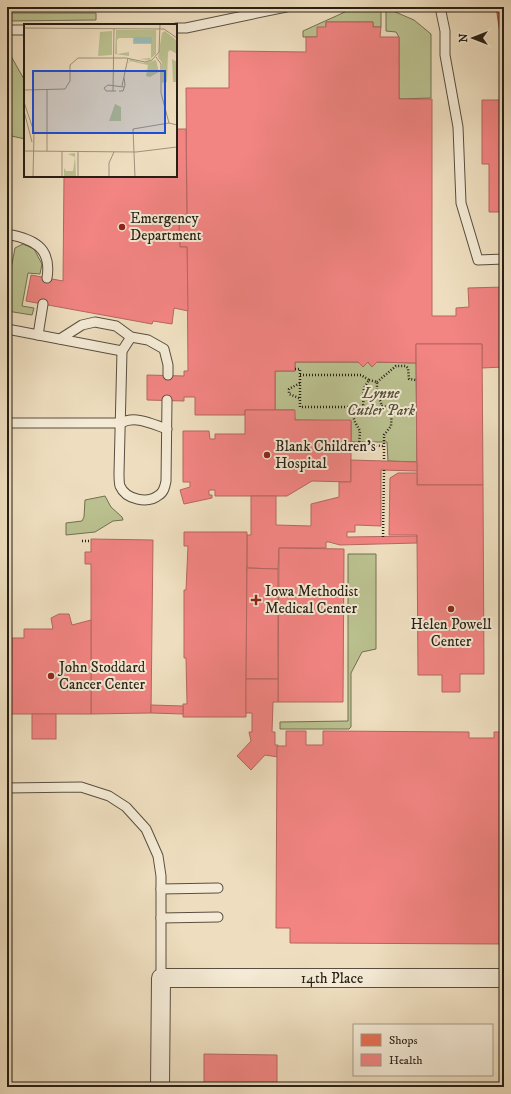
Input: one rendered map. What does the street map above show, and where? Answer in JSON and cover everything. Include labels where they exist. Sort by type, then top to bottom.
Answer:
[{"type":"street","name":"14th Place","points":[[160,978],[504,978]]},
{"type":"street","points":[[160,978],[160,1087]]},
{"type":"lane","points":[[177,28],[186,28],[286,7]]},
{"type":"lane","points":[[440,7],[445,31],[445,55],[458,127],[461,203],[478,260],[504,259]]},
{"type":"lane","points":[[7,30],[24,30]]},
{"type":"lane","points":[[7,234],[28,238],[38,244],[46,258],[47,278]]},
{"type":"lane","points":[[38,335],[43,304]]},
{"type":"lane","points":[[60,339],[82,325],[95,322],[116,326],[131,337],[148,340],[164,348],[168,365],[168,375]]},
{"type":"lane","points":[[7,330],[122,351]]},
{"type":"lane","points":[[131,337],[122,351],[121,424],[118,474],[120,487],[129,496],[137,500],[149,500],[160,495],[164,488],[166,481],[167,400]]},
{"type":"lane","points":[[7,423],[121,424],[128,419],[138,420],[167,429]]},
{"type":"lane","points":[[7,788],[81,787],[109,796],[126,807],[146,829],[158,856],[161,889],[160,978]]},
{"type":"lane","points":[[161,889],[218,888]]},
{"type":"lane","points":[[161,918],[218,917]]},
{"type":"path","points":[[377,382],[396,366],[406,366],[408,368],[408,379],[416,380]]},
{"type":"path","points":[[295,369],[300,369],[300,407],[363,407],[373,410],[382,406],[392,408],[393,413],[391,426],[384,435],[384,461]]},
{"type":"path","points":[[300,375],[361,375],[369,380],[377,382]]},
{"type":"path","points":[[363,407],[364,388],[369,380]]},
{"type":"path","points":[[377,382],[382,406]]},
{"type":"path","points":[[300,383],[290,389],[290,394],[300,398]]},
{"type":"path","points":[[350,407],[360,431],[359,445],[384,446]]},
{"type":"path","points":[[383,537],[384,470]]},
{"type":"path","points":[[82,541],[89,541]]},
{"type":"green space","points":[[7,7],[91,7],[91,10],[7,11]]},
{"type":"green space","points":[[356,7],[381,7],[381,27],[373,27],[373,22],[326,22],[326,27],[317,37],[303,37],[303,31]]},
{"type":"green space","points":[[386,8],[414,20],[431,34],[431,98],[399,99],[399,37],[396,32],[386,31]]},
{"type":"green space","points":[[7,13],[96,13],[96,20],[7,21]]},
{"type":"green space","points":[[7,49],[24,79],[24,139],[7,135]]},
{"type":"green space","points":[[23,244],[34,249],[42,264],[40,274],[28,273],[22,306],[34,308],[32,315],[7,311],[7,290],[15,248]]},
{"type":"green space","name":"Lynne Cutler Park","points":[[295,362],[358,362],[363,367],[368,362],[372,367],[377,362],[416,363],[417,462],[388,461],[387,442],[351,442],[351,421],[295,420],[294,410],[275,410],[275,371],[295,371]]},
{"type":"green space","points":[[105,496],[111,507],[122,517],[123,520],[113,521],[95,532],[66,535],[66,523],[82,521],[84,517],[85,500]]},
{"type":"green space","points":[[348,554],[376,554],[376,649],[362,652],[351,673],[351,727],[349,729],[280,729],[280,722],[348,721]]},
{"type":"building: Shops","points":[[496,7],[504,7],[504,53],[503,53]]},
{"type":"building: Health","points":[[326,22],[373,22],[373,27],[381,27],[380,37],[399,37],[399,99],[432,99],[432,316],[456,316],[456,308],[469,307],[468,288],[504,287],[504,367],[482,368],[482,344],[416,344],[416,363],[377,362],[372,367],[368,362],[363,367],[358,362],[295,362],[295,371],[275,371],[275,410],[245,410],[245,415],[195,415],[195,397],[184,397],[184,401],[147,400],[147,375],[184,376],[184,371],[188,371],[187,247],[180,247],[179,224],[187,223],[186,88],[229,88],[229,51],[306,52],[306,37],[317,37],[317,27],[326,27]]},
{"type":"building: Health","points":[[482,100],[504,100],[504,212],[489,212],[489,164],[482,164]]},
{"type":"building: Health","name":"Emergency Department","points":[[177,129],[186,129],[187,223],[179,224],[180,247],[187,247],[188,311],[174,308],[172,324],[153,321],[152,324],[26,301],[31,275],[63,281],[64,177],[177,177]]},
{"type":"building: Health","points":[[416,344],[482,344],[483,485],[417,485]]},
{"type":"building: Health","name":"Blank Children's Hospital","points":[[245,410],[295,410],[295,420],[351,420],[351,442],[356,442],[356,450],[351,450],[351,482],[312,481],[287,496],[215,496],[215,490],[209,490],[209,495],[212,495],[212,498],[184,504],[180,490],[190,487],[190,482],[183,482],[183,431],[209,431],[210,439],[215,439],[215,434],[245,434]]},
{"type":"building: Health","points":[[351,460],[417,462],[417,471],[381,470],[381,526],[355,525],[355,532],[347,532],[347,537],[417,536],[417,543],[340,545],[326,542],[326,548],[279,548],[278,569],[247,568],[247,535],[251,535],[251,496],[276,496],[276,525],[311,526],[311,504],[339,497],[339,482],[351,482]]},
{"type":"building: Health","name":"Helen Powell Center","points":[[398,473],[417,473],[417,485],[483,485],[484,674],[460,674],[460,692],[442,692],[442,675],[418,675],[417,535],[389,535],[390,478]]},
{"type":"building: Health","points":[[184,532],[247,532],[246,717],[183,717],[183,704],[187,704],[186,658],[184,658],[184,590],[186,590],[188,546],[184,546]]},
{"type":"building: Health","points":[[91,539],[153,540],[151,713],[91,714],[91,564],[85,564],[85,552],[91,552]]},
{"type":"building: Health","points":[[279,548],[344,549],[343,702],[278,702]]},
{"type":"building: Health","points":[[247,568],[278,569],[278,679],[246,679]]},
{"type":"building: Health","name":"John Stoddard Cancer Center","points":[[59,614],[69,614],[72,625],[91,620],[91,714],[11,714],[12,638],[24,638],[24,629],[53,629],[51,618]]},
{"type":"building: Health","points":[[246,679],[278,679],[278,702],[273,702],[272,732],[275,732],[275,745],[278,745],[278,757],[265,755],[251,770],[237,756],[251,741],[249,732],[252,732],[252,713],[246,713]]},
{"type":"building: Health","points":[[151,705],[183,706],[183,714],[151,713]]},
{"type":"building: Health","points":[[32,714],[56,714],[56,739],[32,739]]},
{"type":"building: Health","points":[[286,731],[306,731],[306,745],[323,745],[323,731],[469,732],[469,738],[494,738],[494,732],[504,732],[504,944],[290,943],[290,928],[276,928],[277,746],[286,746]]},
{"type":"building: Health","points":[[204,1054],[277,1055],[277,1087],[204,1087]]},
{"type":"place","name":"Emergency Department","points":[[122,227]]},
{"type":"place","name":"Blank Children's Hospital","points":[[267,455]]},
{"type":"place","name":"Iowa Methodist Medical Center","points":[[256,600]]},
{"type":"place","name":"Helen Powell Center","points":[[451,609]]},
{"type":"place","name":"John Stoddard Cancer Center","points":[[51,676]]}]
